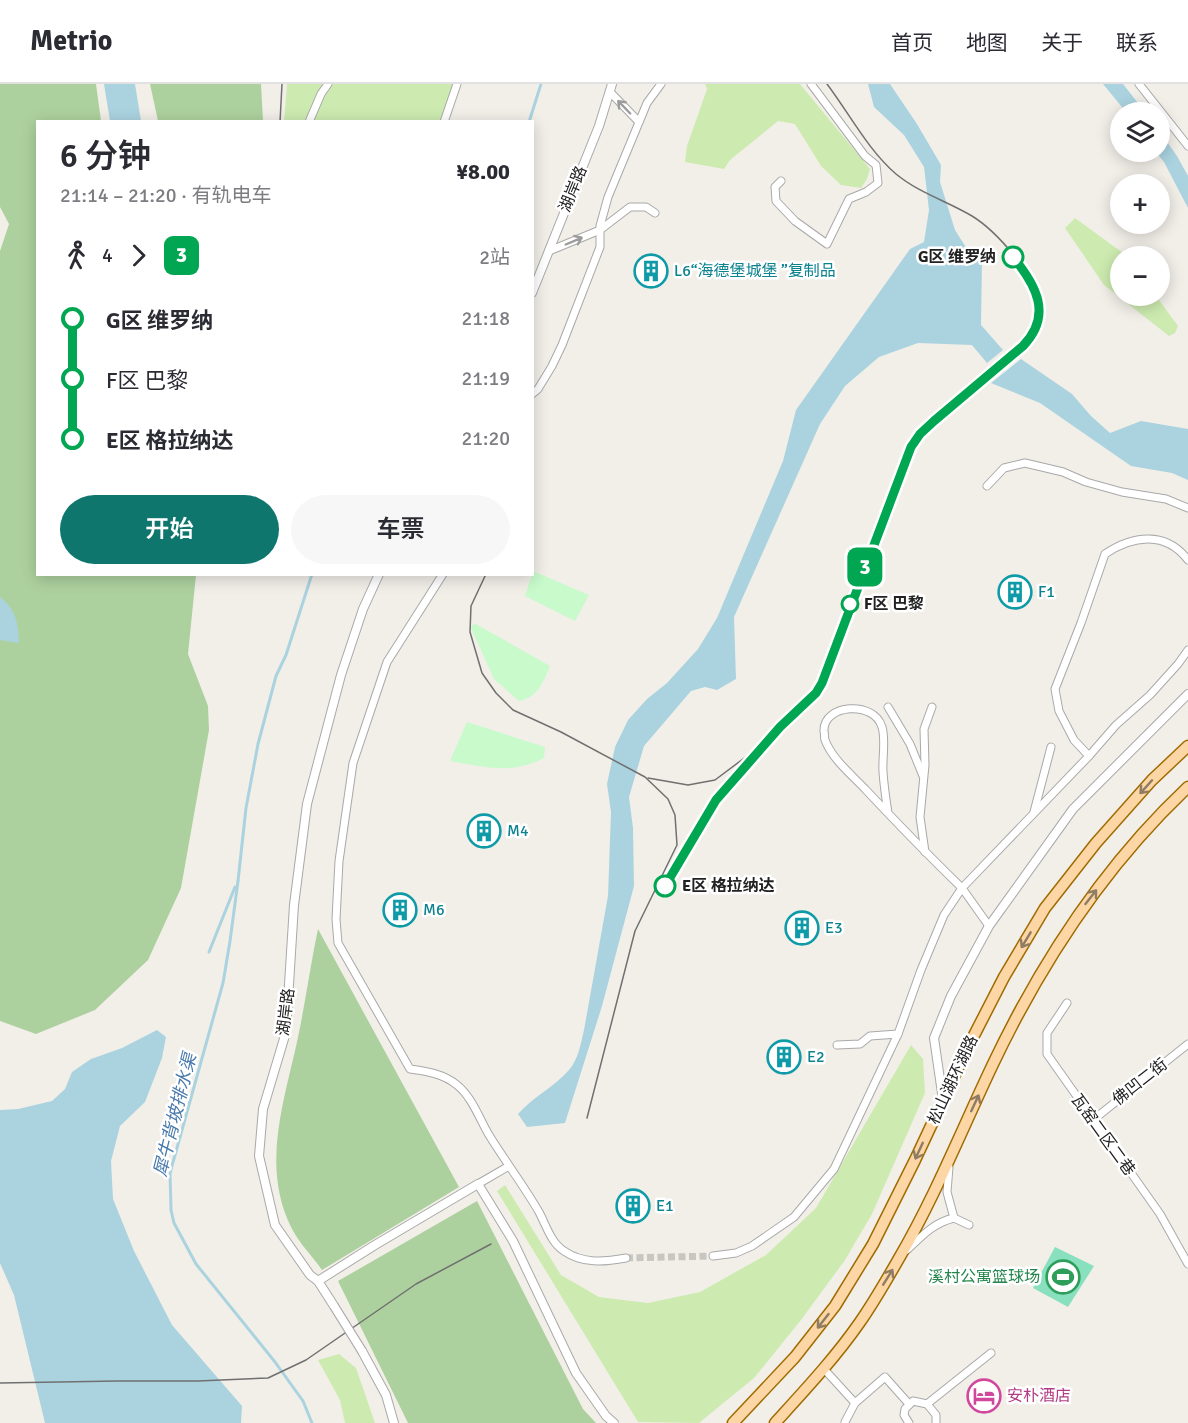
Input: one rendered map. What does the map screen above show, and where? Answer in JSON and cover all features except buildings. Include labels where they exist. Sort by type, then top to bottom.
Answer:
[{"type":"main road","name":"松山湖环湖路","points":[[735,1421],[795,1357],[835,1305],[873,1244],[1004,977],[1045,908],[1096,843],[1152,780],[1188,746]]},
{"type":"main road","name":"松山湖环湖路","points":[[776,1423],[824,1369],[860,1323],[899,1258],[994,1061],[1030,991],[1070,924],[1119,862],[1188,787]]},
{"type":"street","points":[[310,120],[328,84]]},
{"type":"street","points":[[445,120],[457,84]]},
{"type":"street","points":[[534,392],[552,366],[562,345],[600,247],[600,230],[608,197],[647,103],[661,84]]},
{"type":"street","points":[[780,181],[775,187],[776,201],[795,221],[827,244],[849,199],[866,192],[878,183],[876,165],[865,156],[811,84]]},
{"type":"street","points":[[1139,84],[1188,146]]},
{"type":"street","points":[[611,88],[639,122]]},
{"type":"street","name":"湖岸路","points":[[534,288],[599,126],[611,88]]},
{"type":"street","points":[[549,251],[600,230],[630,207],[646,207],[655,213]]},
{"type":"street","points":[[987,486],[1004,468],[1025,463],[1062,472],[1086,482],[1122,492],[1166,499],[1188,508]]},
{"type":"street","points":[[1089,756],[1074,740],[1059,711],[1055,690],[1105,554],[1125,542],[1149,538],[1169,543],[1188,560]]},
{"type":"street","name":"湖岸路","points":[[378,576],[363,609],[341,675],[307,804],[294,905],[286,1032],[263,1109],[259,1156],[275,1225],[310,1275],[318,1281],[362,1351],[386,1395],[394,1423]]},
{"type":"street","points":[[442,576],[387,662],[353,764],[339,861],[336,919],[338,943],[410,1069],[430,1072],[455,1083],[466,1093],[489,1136],[539,1212],[554,1240],[564,1251],[590,1261],[603,1262],[626,1257]]},
{"type":"street","points":[[713,1256],[736,1253],[752,1246],[794,1217],[834,1169],[898,1034],[944,915],[962,888],[1116,725],[1150,695],[1188,650]]},
{"type":"street","points":[[943,1100],[934,1038],[951,996],[989,926],[1073,809],[1188,694]]},
{"type":"street","points":[[888,707],[910,744],[924,778]]},
{"type":"street","points":[[925,853],[920,817],[924,778],[924,729],[932,707]]},
{"type":"street","points":[[888,813],[883,772],[882,727],[876,717],[866,710],[849,708],[830,717],[824,727],[825,740],[839,762],[925,853],[962,888],[989,926]]},
{"type":"street","points":[[1033,814],[1052,747]]},
{"type":"street","name":"瓦窑二区二巷","points":[[1067,1003],[1047,1033],[1047,1054],[1160,1214],[1188,1264]]},
{"type":"street","points":[[837,1045],[861,1044],[870,1036],[898,1034]]},
{"type":"street","name":"佛凹二街","points":[[1093,1120],[1188,1044]]},
{"type":"street","points":[[954,1148],[948,1171],[947,1192],[954,1218]]},
{"type":"street","points":[[318,1281],[509,1166]]},
{"type":"street","points":[[478,1184],[513,1241],[576,1373],[606,1416],[614,1423]]},
{"type":"street","points":[[899,1258],[930,1228],[941,1221],[954,1218],[969,1225]]},
{"type":"street","points":[[927,1404],[991,1353]]},
{"type":"street","points":[[824,1369],[855,1403]]},
{"type":"street","points":[[845,1422],[855,1403],[885,1377],[909,1404]]},
{"type":"street","points":[[909,1423],[904,1415],[905,1409],[913,1401],[927,1404],[936,1415],[936,1423]]},
{"type":"green space","points":[[0,84],[96,84],[101,120],[36,120],[36,576],[196,576],[188,654],[208,706],[209,730],[181,888],[148,960],[95,1010],[36,1034],[0,1021],[0,251],[9,224],[0,207]]},
{"type":"green space","points":[[150,84],[261,84],[263,120],[158,120]]},
{"type":"green space","points":[[287,84],[324,84],[307,120],[284,120]]},
{"type":"green space","points":[[332,84],[453,84],[441,120],[314,120],[321,100]]},
{"type":"green space","points":[[705,84],[800,84],[870,169],[867,179],[861,188],[841,185],[821,166],[795,124],[778,121],[730,160],[724,169],[685,162],[687,146],[707,89]]},
{"type":"green space","points":[[1075,218],[1113,246],[1110,246],[1110,290],[1104,285],[1065,228]]},
{"type":"green space","points":[[1131,306],[1163,306],[1178,326],[1175,333],[1169,336]]},
{"type":"green space","points":[[534,571],[589,595],[575,621],[525,596]]},
{"type":"green space","points":[[474,623],[550,666],[535,693],[519,701],[494,679],[471,628]]},
{"type":"green space","points":[[467,722],[545,747],[544,758],[509,768],[450,761]]},
{"type":"green space","points":[[318,929],[459,1187],[322,1270],[292,1229],[283,1206],[276,1160],[281,1113],[300,1028]]},
{"type":"green space","points":[[911,1045],[923,1059],[925,1093],[872,1214],[845,1260],[754,1378],[699,1423],[638,1422],[497,1191],[505,1185],[561,1275],[599,1297],[648,1303],[700,1292],[766,1255],[816,1208]]},
{"type":"green space","points":[[477,1201],[583,1409],[596,1423],[408,1423],[338,1281]]},
{"type":"green space","name":"溪村公寓篮球场","points":[[1055,1247],[1094,1266],[1068,1307],[1033,1288]]},
{"type":"green space","points":[[339,1354],[356,1368],[375,1423],[345,1423],[340,1400],[318,1360]]},
{"type":"water","points":[[104,84],[135,84],[141,120],[110,120]]},
{"type":"water","points":[[868,84],[890,84],[941,165],[940,182],[955,230],[967,249],[982,261],[981,325],[1003,350],[987,363],[972,345],[918,343],[879,357],[845,386],[820,424],[734,617],[736,679],[717,690],[705,687],[691,691],[644,746],[629,797],[633,828],[634,886],[602,1006],[565,1123],[527,1127],[518,1114],[569,1070],[582,1040],[608,896],[611,812],[607,784],[615,747],[628,720],[698,649],[717,618],[783,461],[796,410],[910,249],[924,242],[929,210],[924,167],[904,135],[874,107]]},
{"type":"water","points":[[1103,84],[1123,84],[1137,102],[1118,102]]},
{"type":"water","points":[[1170,146],[1188,176],[1188,208],[1164,162],[1170,162]]},
{"type":"water","points":[[1021,359],[1072,394],[1110,433],[1141,421],[1188,429],[1188,480],[1172,473],[1131,466],[1040,403],[991,383]]},
{"type":"water","points":[[0,597],[10,607],[15,617],[19,643],[0,640]]},
{"type":"water","points":[[157,1030],[166,1037],[162,1058],[145,1102],[120,1126],[111,1161],[113,1199],[134,1251],[172,1325],[242,1406],[241,1423],[45,1423],[14,1295],[0,1263],[0,1110],[18,1109],[52,1101],[65,1089],[72,1072],[91,1059],[122,1048]]},
{"type":"waterway","points":[[530,120],[541,84]]},
{"type":"waterway","points":[[238,881],[246,808],[258,744],[276,676],[286,655],[311,576]]},
{"type":"waterway","name":"犀牛背坡排水渠","points":[[238,881],[223,983],[170,1173],[171,1210],[174,1223],[196,1264],[275,1362],[303,1401],[312,1423]]},
{"type":"waterway","points":[[209,952],[235,887]]},
{"type":"tunnel","points":[[626,1258],[713,1256]]},
{"type":"tram line","points":[[280,120],[282,84]]},
{"type":"tram line","points":[[827,84],[868,143],[896,174],[972,216],[1003,243],[1032,281],[1040,305],[1037,325],[1027,343],[920,434],[911,447],[904,466]]},
{"type":"tram line","name":"3","points":[[665,886],[716,800],[780,727],[816,693],[822,683],[911,447],[920,434],[934,421],[1027,343],[1031,336],[1040,303],[1032,282],[1013,257]]},
{"type":"tram line","points":[[485,576],[471,606],[470,632],[482,673],[496,693],[513,710],[561,732],[645,777],[668,799],[675,815],[677,845],[635,931],[587,1118]]},
{"type":"tram line","points":[[774,732],[817,693],[833,656]]},
{"type":"tram line","points":[[676,866],[716,800],[780,727]]},
{"type":"tram line","points":[[648,778],[688,785],[715,780],[747,756]]},
{"type":"tram line","points":[[0,1383],[268,1378],[306,1360],[416,1284],[491,1244]]},
{"type":"place","name":"G区 维罗纳","points":[[1013,257]]},
{"type":"place","name":"L6“海德堡城堡 ”复制品","points":[[651,271]]},
{"type":"place","name":"F1","points":[[1015,592]]},
{"type":"place","name":"F区 巴黎","points":[[850,604]]},
{"type":"place","name":"M4","points":[[484,831]]},
{"type":"place","name":"E区 格拉纳达","points":[[665,886]]},
{"type":"place","name":"M6","points":[[400,910]]},
{"type":"place","name":"E3","points":[[802,928]]},
{"type":"place","name":"E2","points":[[784,1057]]},
{"type":"place","name":"E1","points":[[633,1206]]},
{"type":"place","name":"溪村公寓篮球场","points":[[1063,1277]]},
{"type":"place","name":"安朴酒店","points":[[984,1396]]}]
